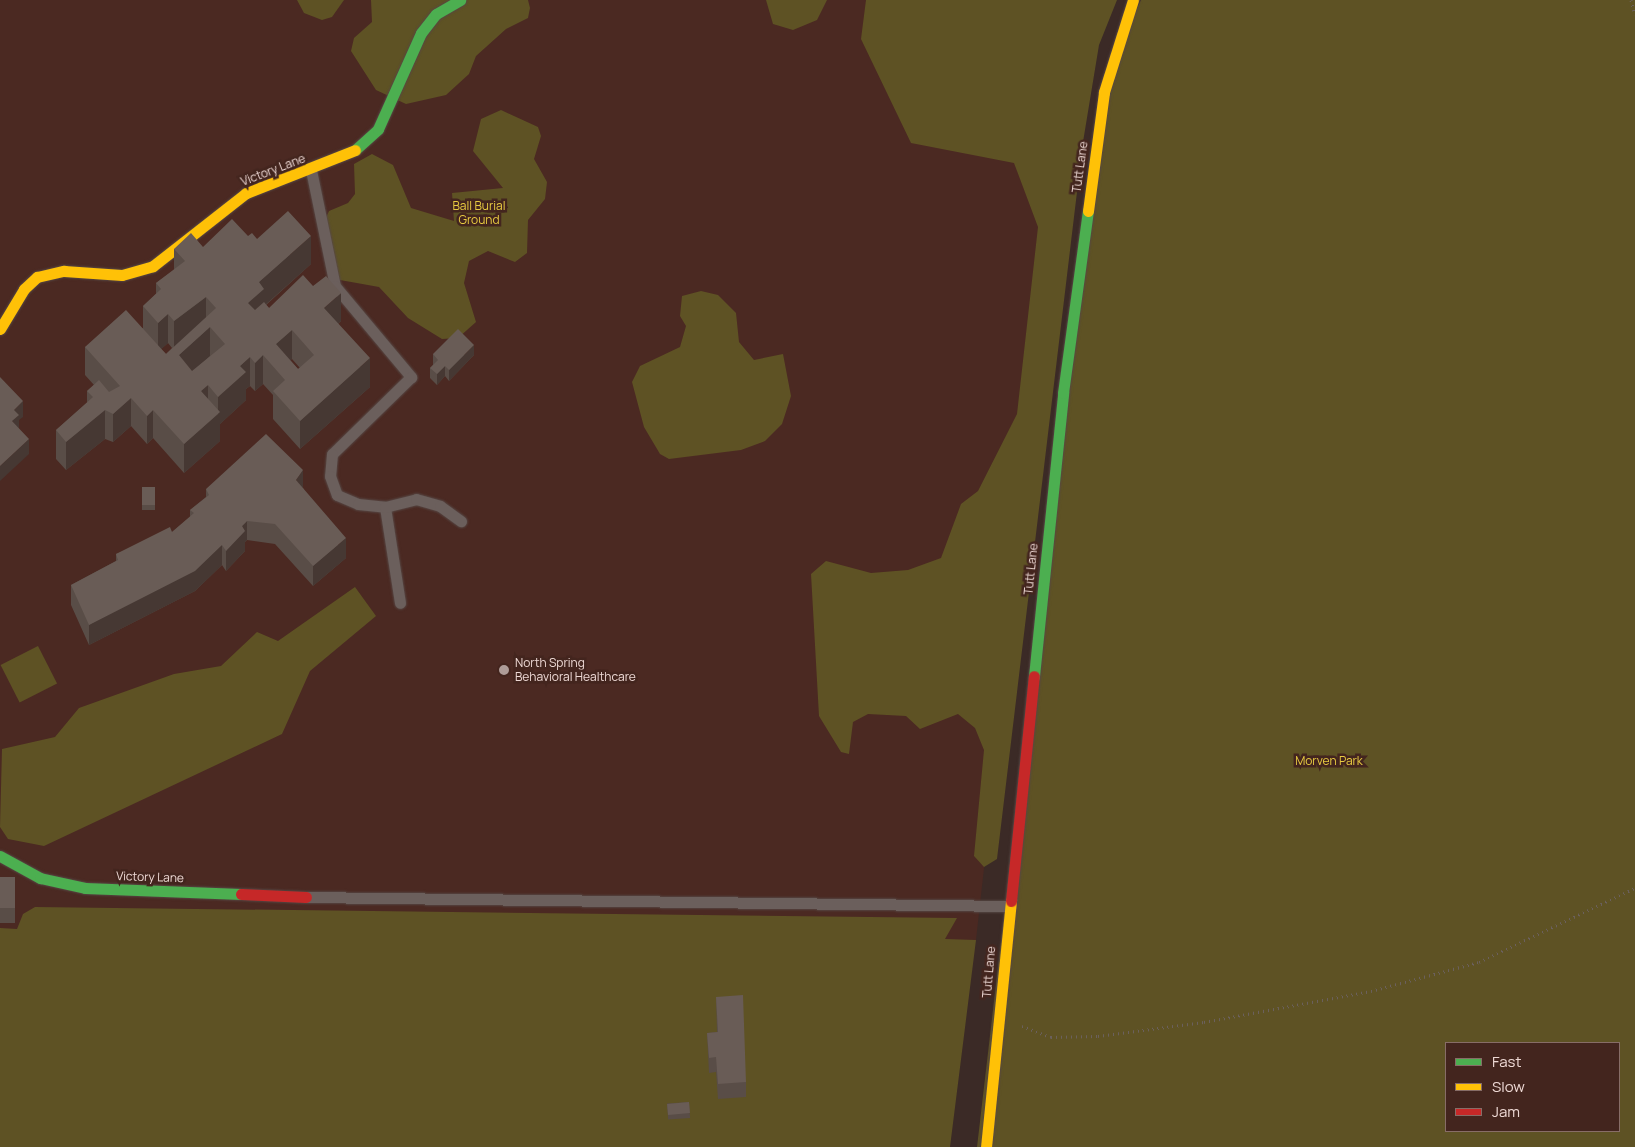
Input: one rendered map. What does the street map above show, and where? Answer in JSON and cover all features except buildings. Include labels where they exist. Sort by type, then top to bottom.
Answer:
[{"type":"street","name":"Victory Lane","points":[[0,329],[24,289],[37,277],[64,271],[122,275],[153,266],[246,193],[343,159],[378,129],[420,33],[436,14],[460,0]]},
{"type":"street","name":"Tutt Lane","points":[[986,1147],[1009,906],[1063,393],[1104,92],[1133,0]]},
{"type":"street","name":"Victory Lane","points":[[0,856],[40,878],[85,888],[306,897]]},
{"type":"lane","points":[[311,170],[335,286],[411,376],[332,454],[330,476],[337,495],[358,504],[385,507],[416,499],[440,506],[461,521]]},
{"type":"lane","points":[[385,507],[400,603]]},
{"type":"lane","points":[[306,897],[1009,906]]},
{"type":"path","points":[[1631,0],[1635,14]]},
{"type":"path","points":[[999,1014],[1051,1037],[1098,1036],[1204,1022],[1371,991],[1479,962],[1635,888]]},
{"type":"shaded area","name":"North Spring Behavioral Healthcare","points":[[0,0],[1081,0],[976,940],[0,984]]},
{"type":"green space","points":[[297,0],[344,0],[332,17],[322,20],[304,13]]},
{"type":"green space","points":[[371,0],[528,0],[530,8],[528,18],[506,29],[476,56],[469,74],[446,95],[406,104],[376,90],[351,51],[354,38],[372,22]]},
{"type":"green space","points":[[766,0],[827,0],[817,20],[793,30],[773,24]]},
{"type":"green space","points":[[866,0],[1117,0],[1099,45],[1083,142],[997,859],[984,867],[974,856],[984,750],[975,728],[958,714],[920,729],[906,716],[868,714],[853,722],[849,754],[841,752],[819,716],[811,574],[826,561],[871,573],[908,570],[941,558],[961,504],[978,491],[1017,414],[1038,227],[1014,163],[911,143],[861,39]]},
{"type":"green space","name":"Morven Park","points":[[1141,0],[1635,0],[1635,1147],[977,1147],[1101,86]]},
{"type":"green space","name":"Ball Burial Ground","points":[[501,110],[538,127],[541,136],[534,159],[547,182],[545,199],[528,220],[527,253],[515,262],[488,251],[469,261],[464,283],[476,322],[458,338],[442,339],[408,318],[379,287],[340,280],[325,220],[329,211],[348,203],[355,194],[354,164],[372,154],[393,165],[411,208],[454,221],[452,193],[503,188],[473,151],[481,119]]},
{"type":"green space","points":[[701,291],[718,295],[736,313],[739,342],[754,360],[783,354],[791,396],[782,424],[765,441],[741,450],[669,459],[660,454],[644,427],[632,382],[640,366],[680,347],[686,326],[680,316],[682,296]]},
{"type":"green space","points":[[355,587],[376,616],[310,671],[282,734],[44,846],[8,839],[0,827],[2,749],[55,737],[79,708],[174,674],[221,666],[257,632],[278,641]]},
{"type":"green space","points":[[38,646],[57,683],[20,702],[1,665]]},
{"type":"green space","points":[[35,907],[957,918],[945,939],[976,940],[950,1147],[0,1147],[0,928],[17,929],[23,914]]},
{"type":"traffic: fast","points":[[355,150],[378,129],[421,33],[436,14],[460,0]]},
{"type":"traffic: fast","points":[[1034,676],[1063,393],[1088,211]]},
{"type":"traffic: fast","points":[[0,856],[40,878],[85,888],[241,894]]},
{"type":"traffic: slow","points":[[1088,211],[1104,92],[1133,0]]},
{"type":"traffic: slow","points":[[0,329],[24,289],[37,277],[64,271],[122,275],[153,266],[246,193],[355,150]]},
{"type":"traffic: slow","points":[[986,1147],[1011,901]]},
{"type":"traffic: jam","points":[[1011,901],[1034,676]]},
{"type":"traffic: jam","points":[[241,894],[306,897]]},
{"type":"place","name":"North Spring Behavioral Healthcare","points":[[504,670]]}]
